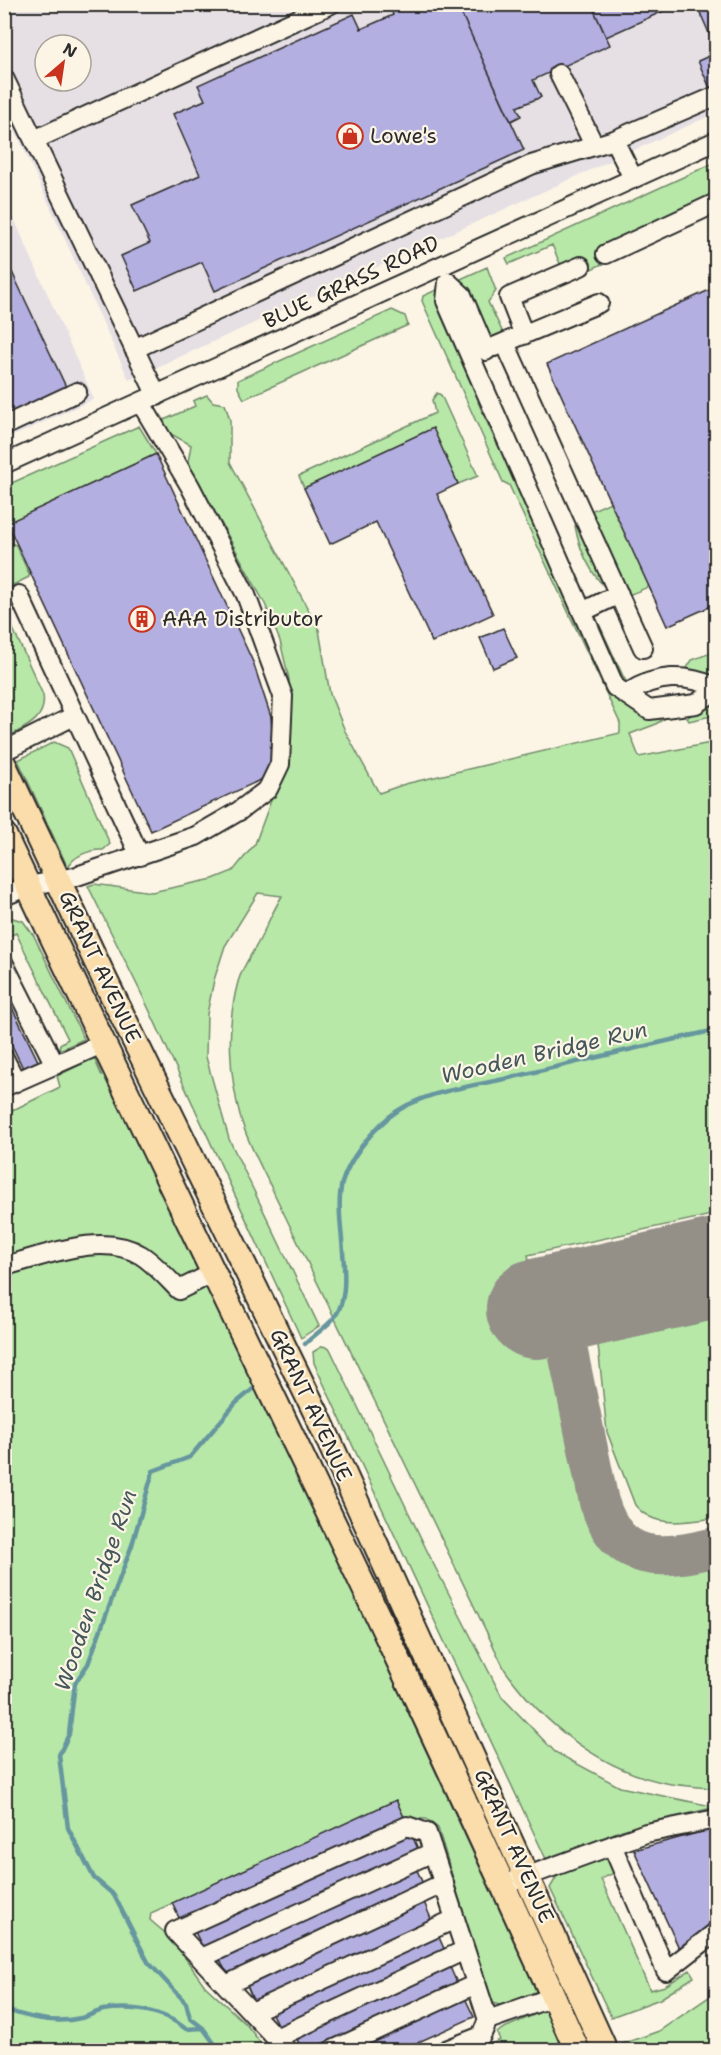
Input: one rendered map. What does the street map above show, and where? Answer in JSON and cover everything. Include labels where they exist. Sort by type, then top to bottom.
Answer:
[{"type":"main road","name":"GRANT AVENUE","points":[[4,765],[319,1419],[528,1876],[604,2050]]},
{"type":"main road","name":"GRANT AVENUE","points":[[4,835],[215,1272],[503,1885],[577,2050]]},
{"type":"street","points":[[34,140],[331,4]]},
{"type":"street","points":[[559,74],[594,145]]},
{"type":"street","points":[[4,78],[134,349],[149,399],[190,486],[246,595],[283,696],[280,764],[268,789],[239,812],[196,836],[140,856],[58,880],[28,886],[4,896]]},
{"type":"street","points":[[134,349],[531,165],[614,140],[717,96]]},
{"type":"street","points":[[614,140],[633,178]]},
{"type":"street","name":"BLUE GRASS ROAD","points":[[5,462],[399,287],[440,266],[717,141]]},
{"type":"street","points":[[606,254],[717,203]]},
{"type":"street","points":[[440,266],[448,282],[446,301],[478,354],[582,612],[615,687],[621,693],[627,693],[646,681],[693,677],[717,689],[696,704],[650,710],[627,693]]},
{"type":"street","points":[[524,335],[509,297],[581,266]]},
{"type":"street","points":[[478,354],[599,303]]},
{"type":"street","points":[[505,343],[643,648]]},
{"type":"street","points":[[4,426],[77,392]]},
{"type":"street","points":[[582,612],[619,594]]},
{"type":"street","points":[[19,595],[140,856]]},
{"type":"street","points":[[4,751],[74,716]]},
{"type":"street","points":[[4,964],[55,1065]]},
{"type":"street","points":[[4,1058],[10,1084],[104,1043]]},
{"type":"street","points":[[4,1266],[102,1244],[125,1248],[141,1255],[179,1290],[215,1272]]},
{"type":"street","points":[[503,1885],[646,1833],[717,1819]]},
{"type":"street","points":[[446,2050],[481,2036],[488,2020],[427,1833],[407,1826],[175,1931],[282,2044],[465,1950]]},
{"type":"street","points":[[612,1845],[666,1971],[717,1932]]},
{"type":"street","points":[[201,1958],[433,1852]]},
{"type":"street","points":[[226,1985],[444,1883]]},
{"type":"street","points":[[252,2012],[455,1919]]},
{"type":"street","points":[[333,2050],[476,1984]]},
{"type":"street","points":[[488,2020],[553,1997]]},
{"type":"shaded area","points":[[4,5],[716,5],[716,113],[129,380],[5,108]]},
{"type":"shaded area","points":[[4,196],[94,399],[5,440],[4,440]]},
{"type":"green space","points":[[716,162],[716,196],[686,226],[567,280],[552,245],[509,264],[506,258]]},
{"type":"green space","points":[[487,267],[496,291],[488,302],[505,337],[473,352],[486,398],[478,402],[497,444],[513,437],[624,678],[631,688],[669,716],[654,725],[630,734],[639,757],[716,742],[716,1214],[528,1255],[582,1502],[593,1526],[605,1543],[619,1556],[634,1564],[671,1569],[716,1562],[716,1789],[671,1784],[646,1778],[599,1757],[557,1727],[538,1709],[505,1670],[247,1138],[241,1119],[230,1050],[234,998],[243,969],[282,896],[258,893],[225,946],[214,980],[207,1014],[206,1057],[229,1139],[319,1326],[301,1338],[146,1003],[88,886],[94,884],[152,892],[213,879],[233,871],[255,844],[288,754],[289,679],[280,641],[265,604],[188,462],[191,445],[169,433],[159,418],[161,415],[164,420],[195,406],[193,401],[207,395],[213,402],[225,404],[230,420],[230,462],[319,630],[330,694],[345,731],[379,793],[405,784],[620,733],[620,723],[509,485],[503,482],[422,301],[423,296]]},
{"type":"green space","points":[[392,310],[405,316],[408,325],[244,399],[238,388],[238,380]]},
{"type":"green space","points":[[437,393],[441,395],[478,476],[458,484],[432,429],[304,488],[299,476],[435,413],[432,400]]},
{"type":"green space","points":[[139,426],[156,454],[8,523],[14,537],[5,541],[5,486]]},
{"type":"green space","points":[[639,489],[677,572],[637,592],[626,595],[616,594],[599,580],[592,570],[581,547],[575,526],[584,514]]},
{"type":"green space","points":[[11,543],[16,545],[29,577],[5,589],[5,545]]},
{"type":"green space","points":[[5,611],[43,695],[42,710],[34,721],[8,737],[4,730]]},
{"type":"green space","points":[[713,652],[716,660],[716,678],[685,671],[692,660]]},
{"type":"green space","points":[[716,701],[716,715],[689,721],[687,718],[706,704]]},
{"type":"green space","points":[[54,742],[68,748],[110,844],[103,850],[88,852],[78,857],[68,868],[18,760]]},
{"type":"green space","points":[[5,916],[23,921],[34,936],[84,1039],[62,1049],[59,1048],[60,1044],[68,1039],[16,933],[5,938]]},
{"type":"green space","points":[[94,1058],[102,1076],[107,1074],[253,1376],[537,1991],[502,2006],[490,2002],[438,1828],[426,1819],[404,1818],[396,1801],[151,1913],[150,1920],[171,1938],[205,1986],[246,2024],[266,2050],[155,2050],[150,2047],[132,2050],[5,2050],[5,1114],[60,1087],[57,1076]]},
{"type":"green space","points":[[716,1319],[716,1518],[683,1522],[662,1521],[643,1513],[635,1505],[607,1432],[598,1345]]},
{"type":"green space","points":[[323,1346],[330,1349],[432,1561],[502,1697],[555,1752],[620,1787],[716,1807],[622,1830],[554,1858],[546,1859],[314,1363],[313,1352]]},
{"type":"green space","points":[[606,1857],[611,1859],[618,1871],[601,1879],[650,1990],[665,1986],[690,1970],[694,1977],[660,1999],[611,2017],[550,1888],[557,1876]]},
{"type":"green space","points":[[712,1995],[716,2005],[716,2050],[625,2050],[622,2044],[659,2031]]},
{"type":"green space","points":[[545,2010],[561,2046],[552,2050],[478,2050],[500,2040],[497,2033],[502,2029]]},
{"type":"building","name":"Lowe's","points":[[389,4],[457,4],[524,150],[215,291],[202,262],[137,291],[121,256],[150,243],[132,205],[200,175],[173,114],[205,100],[198,85],[354,14],[361,29],[393,15]]},
{"type":"building","points":[[457,4],[591,4],[610,45],[533,80],[541,97],[517,107],[521,116],[511,121]]},
{"type":"building","points":[[591,4],[679,4],[606,37]]},
{"type":"building","points":[[682,4],[696,4],[698,8],[688,12]]},
{"type":"building","points":[[696,4],[716,4],[716,49],[698,8]]},
{"type":"building","points":[[716,53],[716,94],[713,95],[698,61]]},
{"type":"building","points":[[4,255],[66,387],[8,414],[4,407]]},
{"type":"building","points":[[716,287],[716,604],[667,626],[547,364]]},
{"type":"building","points":[[433,428],[458,484],[437,494],[493,614],[432,642],[376,522],[330,544],[304,488]]},
{"type":"building","name":"AAA Distributor","points":[[156,454],[253,662],[271,717],[273,745],[271,775],[151,831],[7,523]]},
{"type":"building","points":[[503,628],[517,658],[493,668],[480,638]]},
{"type":"building","points":[[4,991],[38,1061],[23,1068],[4,1029]]},
{"type":"building","points":[[396,1800],[405,1819],[181,1922],[172,1903]]},
{"type":"building","points":[[716,1828],[716,1922],[679,1948],[634,1850]]},
{"type":"building","points":[[411,1833],[418,1849],[203,1948],[195,1932]]},
{"type":"building","points":[[416,1868],[423,1884],[227,1974],[219,1958]]},
{"type":"building","points":[[424,1902],[432,1921],[254,2002],[246,1983]]},
{"type":"building","points":[[438,1935],[445,1951],[279,2028],[271,2012]]},
{"type":"building","points":[[450,1967],[457,1983],[308,2050],[302,2050],[296,2037]]},
{"type":"building","points":[[465,1998],[474,2017],[401,2050],[373,2050],[369,2042]]},
{"type":"waterway","name":"Wooden Bridge Run","points":[[305,1344],[332,1320],[340,1308],[344,1292],[340,1199],[345,1174],[361,1147],[389,1117],[416,1101],[446,1091],[716,1030]]},
{"type":"waterway","name":"Wooden Bridge Run","points":[[219,2050],[203,2028],[190,2018],[186,2003],[148,1962],[114,1895],[94,1878],[68,1828],[59,1755],[69,1734],[75,1683],[88,1664],[132,1545],[153,1471],[190,1457],[236,1403],[253,1389]]},
{"type":"waterway","points":[[4,2009],[52,2020],[71,2020],[103,2010],[136,2009],[167,2017],[186,2029],[203,2028]]},
{"type":"taxiway","points":[[558,1304],[599,1502],[608,1523],[618,1538],[631,1548],[645,1553],[678,1554],[716,1547]]},
{"type":"runway","points":[[536,1309],[716,1268]]},
{"type":"place","name":"Lowe's","points":[[350,136]]},
{"type":"place","name":"AAA Distributor","points":[[142,619]]}]
